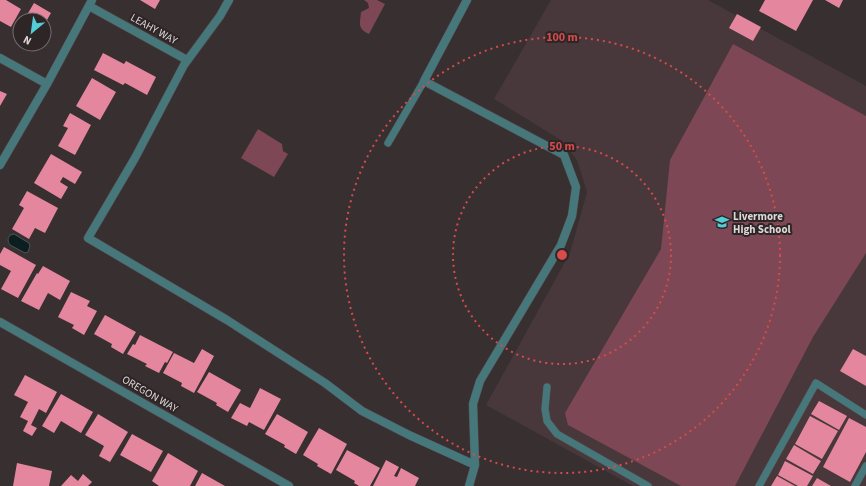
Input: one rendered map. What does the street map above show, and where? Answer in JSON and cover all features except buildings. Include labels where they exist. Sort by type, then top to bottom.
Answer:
[{"type":"street","points":[[229,0],[220,16],[187,60],[135,158],[88,238],[227,320],[325,384],[362,411],[409,435],[475,465]]},
{"type":"street","points":[[467,0],[424,81],[564,155],[576,187],[572,216],[561,245],[480,381],[473,404],[475,465],[469,486]]},
{"type":"street","points":[[0,165],[47,84],[90,3]]},
{"type":"street","name":"LEAHY WAY","points":[[90,3],[187,60]]},
{"type":"street","points":[[0,58],[47,84]]},
{"type":"street","name":"OREGON WAY","points":[[0,322],[289,486]]},
{"type":"lane","points":[[388,143],[424,81]]},
{"type":"lane","points":[[759,486],[816,383],[866,414]]},
{"type":"lane","points":[[547,387],[545,409],[547,421],[557,434],[648,486]]},
{"type":"lane","points":[[854,486],[866,466]]},
{"type":"shaded area","points":[[364,0],[377,0],[385,4],[369,34],[361,28],[360,25],[361,12],[369,8],[368,3]]},
{"type":"shaded area","name":"Livermore High School","points":[[551,0],[708,0],[866,86],[866,486],[633,486],[486,405],[570,253],[587,192],[577,160],[561,140],[494,99]]},
{"type":"shaded area","points":[[733,44],[866,116],[866,253],[813,337],[735,486],[681,486],[568,425],[565,413],[661,249],[670,160]]},
{"type":"shaded area","points":[[258,129],[282,144],[283,151],[288,154],[274,177],[241,158]]},
{"type":"shaded area","points":[[14,234],[29,243],[30,246],[28,252],[25,253],[10,245],[8,241],[9,237],[10,235]]},
{"type":"place","name":"Livermore High School","points":[[722,222]]}]
